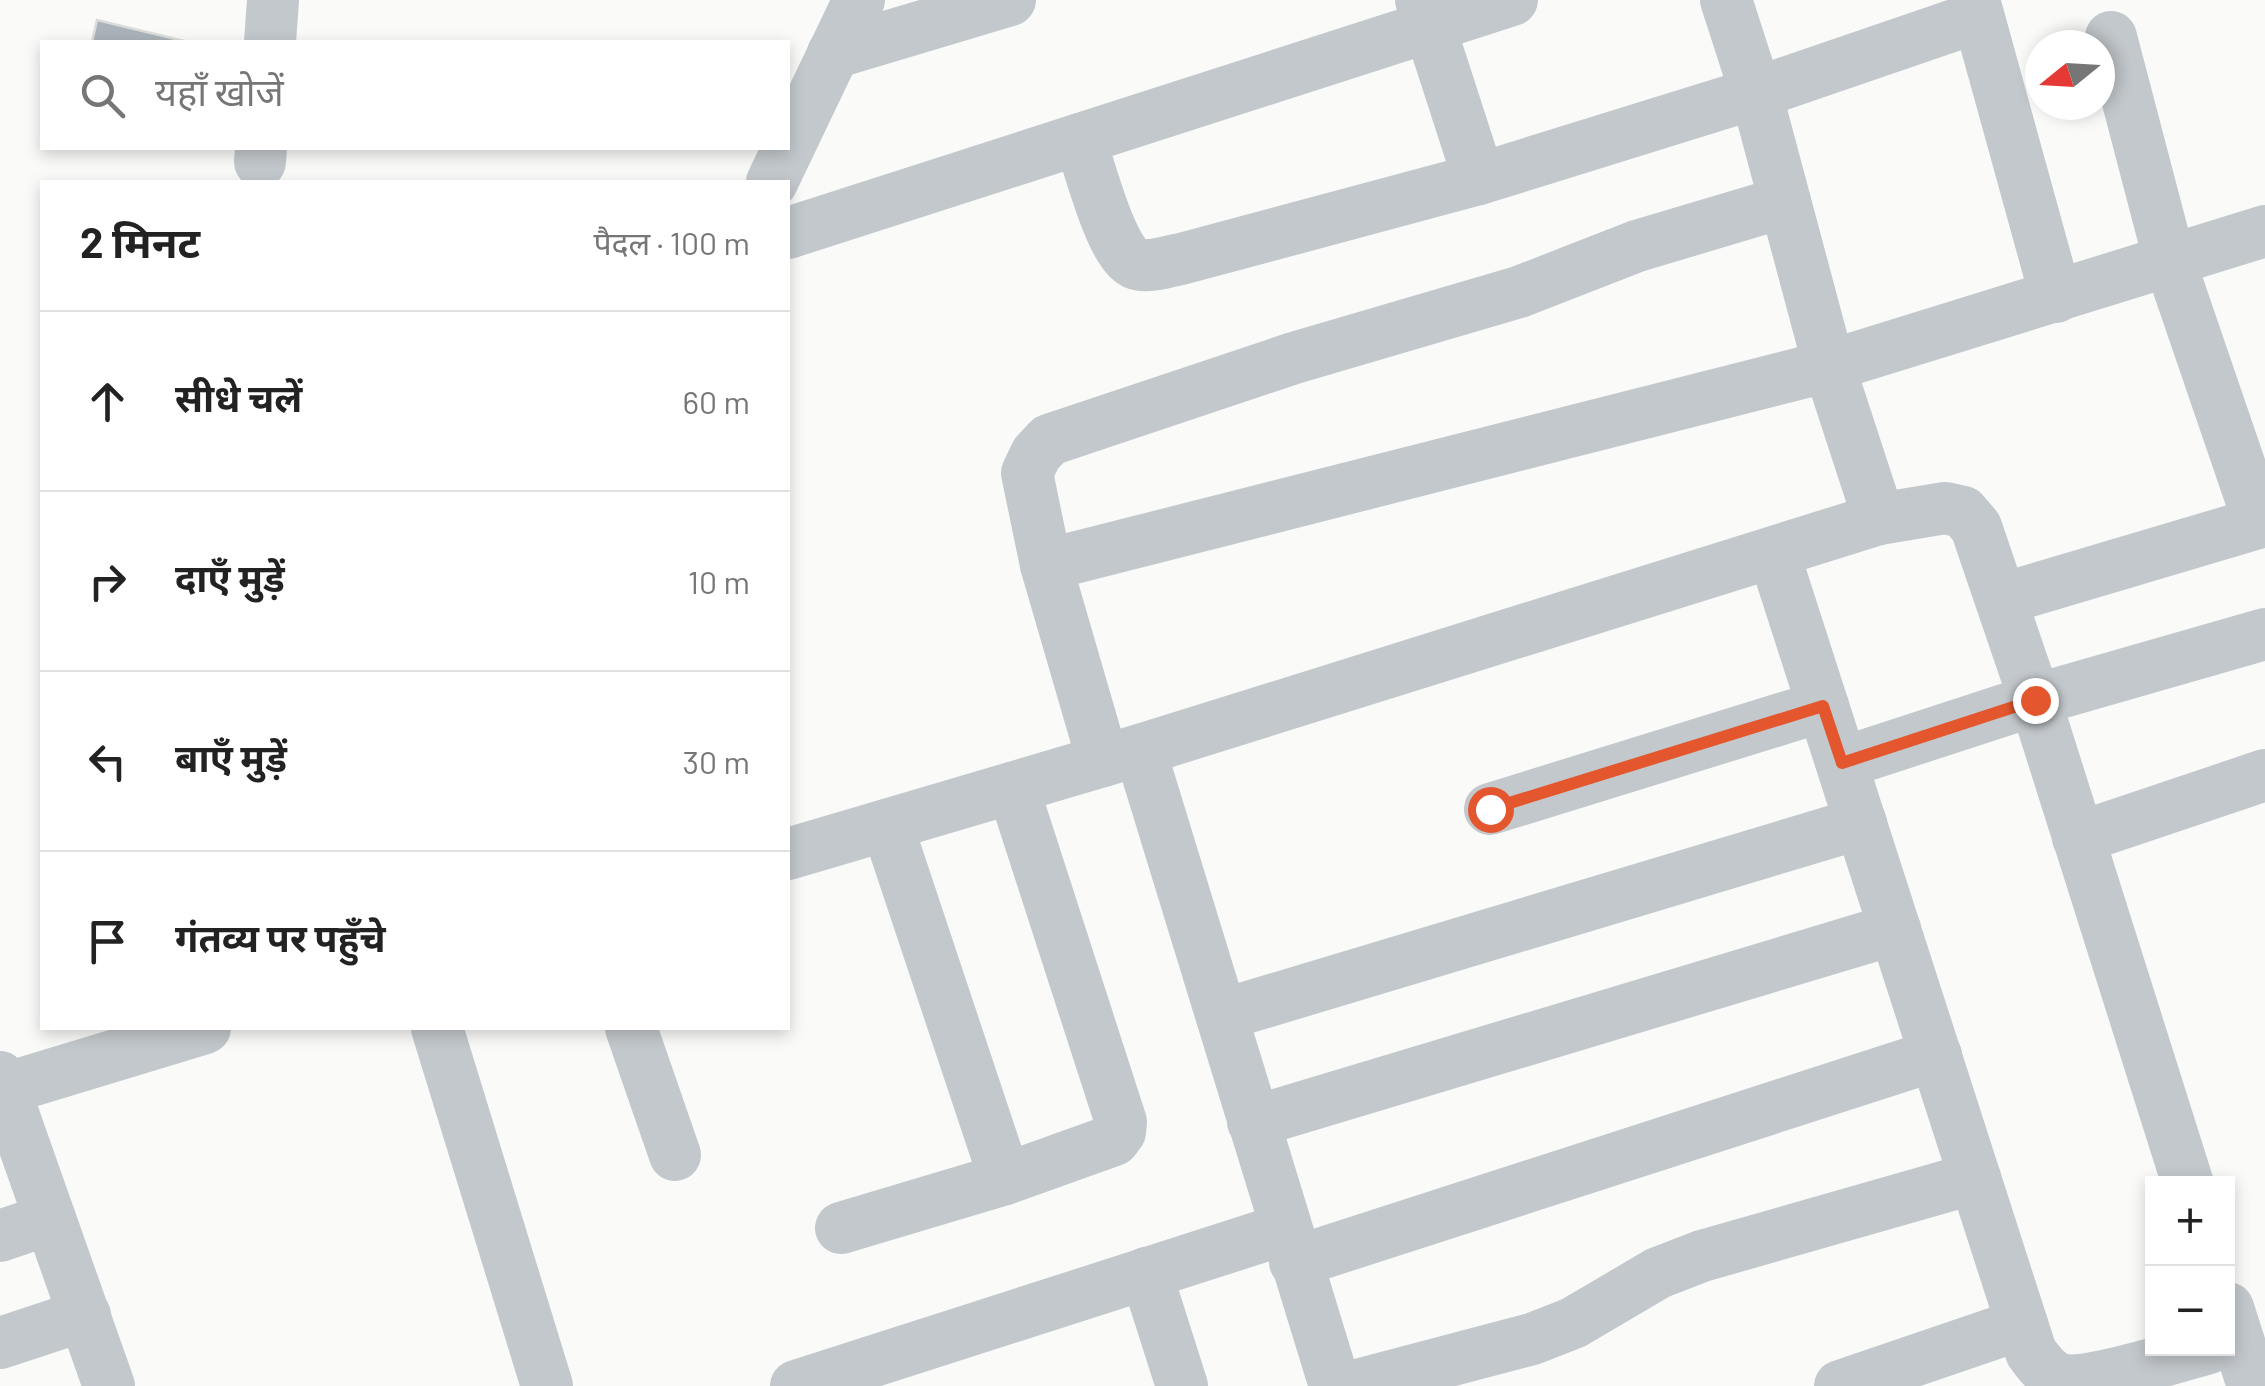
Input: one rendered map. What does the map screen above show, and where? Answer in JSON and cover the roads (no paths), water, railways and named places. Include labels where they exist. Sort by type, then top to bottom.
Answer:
[{"type":"street","points":[[270,40],[273,0]]},
{"type":"street","points":[[790,144],[859,0]]},
{"type":"street","points":[[833,54],[1010,0]]},
{"type":"street","points":[[790,232],[1080,139],[1425,13],[1512,0]]},
{"type":"street","points":[[1726,0],[1756,93],[1829,366],[1879,519]]},
{"type":"street","points":[[1080,139],[1118,248],[1132,262],[1147,265],[1479,180],[1756,93],[1976,9],[2056,296]]},
{"type":"street","points":[[1425,13],[1479,180]]},
{"type":"street","points":[[2002,600],[2262,521],[2170,262],[2115,49]]},
{"type":"street","points":[[773,180],[787,150]]},
{"type":"street","points":[[1335,1386],[1222,1015],[1046,565],[1028,473],[1036,454],[1049,440],[1294,358],[1519,292],[1636,246],[1786,202]]},
{"type":"street","points":[[1046,565],[1829,366],[2265,231]]},
{"type":"street","points":[[790,853],[1122,756],[1879,519],[1945,508],[1963,512],[1976,527],[2002,600],[2185,1176]]},
{"type":"street","points":[[1774,554],[2031,1352],[2061,1380],[2088,1381],[2237,1343]]},
{"type":"street","points":[[1842,763],[2035,700],[2265,634]]},
{"type":"street","points":[[1490,809],[1823,706]]},
{"type":"street","points":[[2078,838],[2265,775]]},
{"type":"street","points":[[841,1228],[1005,1179],[1114,1140],[1120,1132],[1121,1122],[1013,788]]},
{"type":"street","points":[[1222,1015],[1861,823]]},
{"type":"street","points":[[888,825],[1005,1179]]},
{"type":"street","points":[[1253,1122],[1895,929]]},
{"type":"street","points":[[109,1386],[2,1083],[197,1030]]},
{"type":"street","points":[[438,1030],[548,1386]]},
{"type":"street","points":[[632,1030],[675,1154]]},
{"type":"street","points":[[796,1386],[1146,1273],[1290,1245],[1936,1055]]},
{"type":"street","points":[[1354,1386],[1532,1340],[1573,1324],[1658,1273],[1702,1256],[1975,1178]]},
{"type":"street","points":[[0,1236],[50,1219]]},
{"type":"street","points":[[1146,1273],[1182,1386]]},
{"type":"street","points":[[0,1342],[85,1315]]},
{"type":"street","points":[[1840,1386],[2022,1324]]}]
